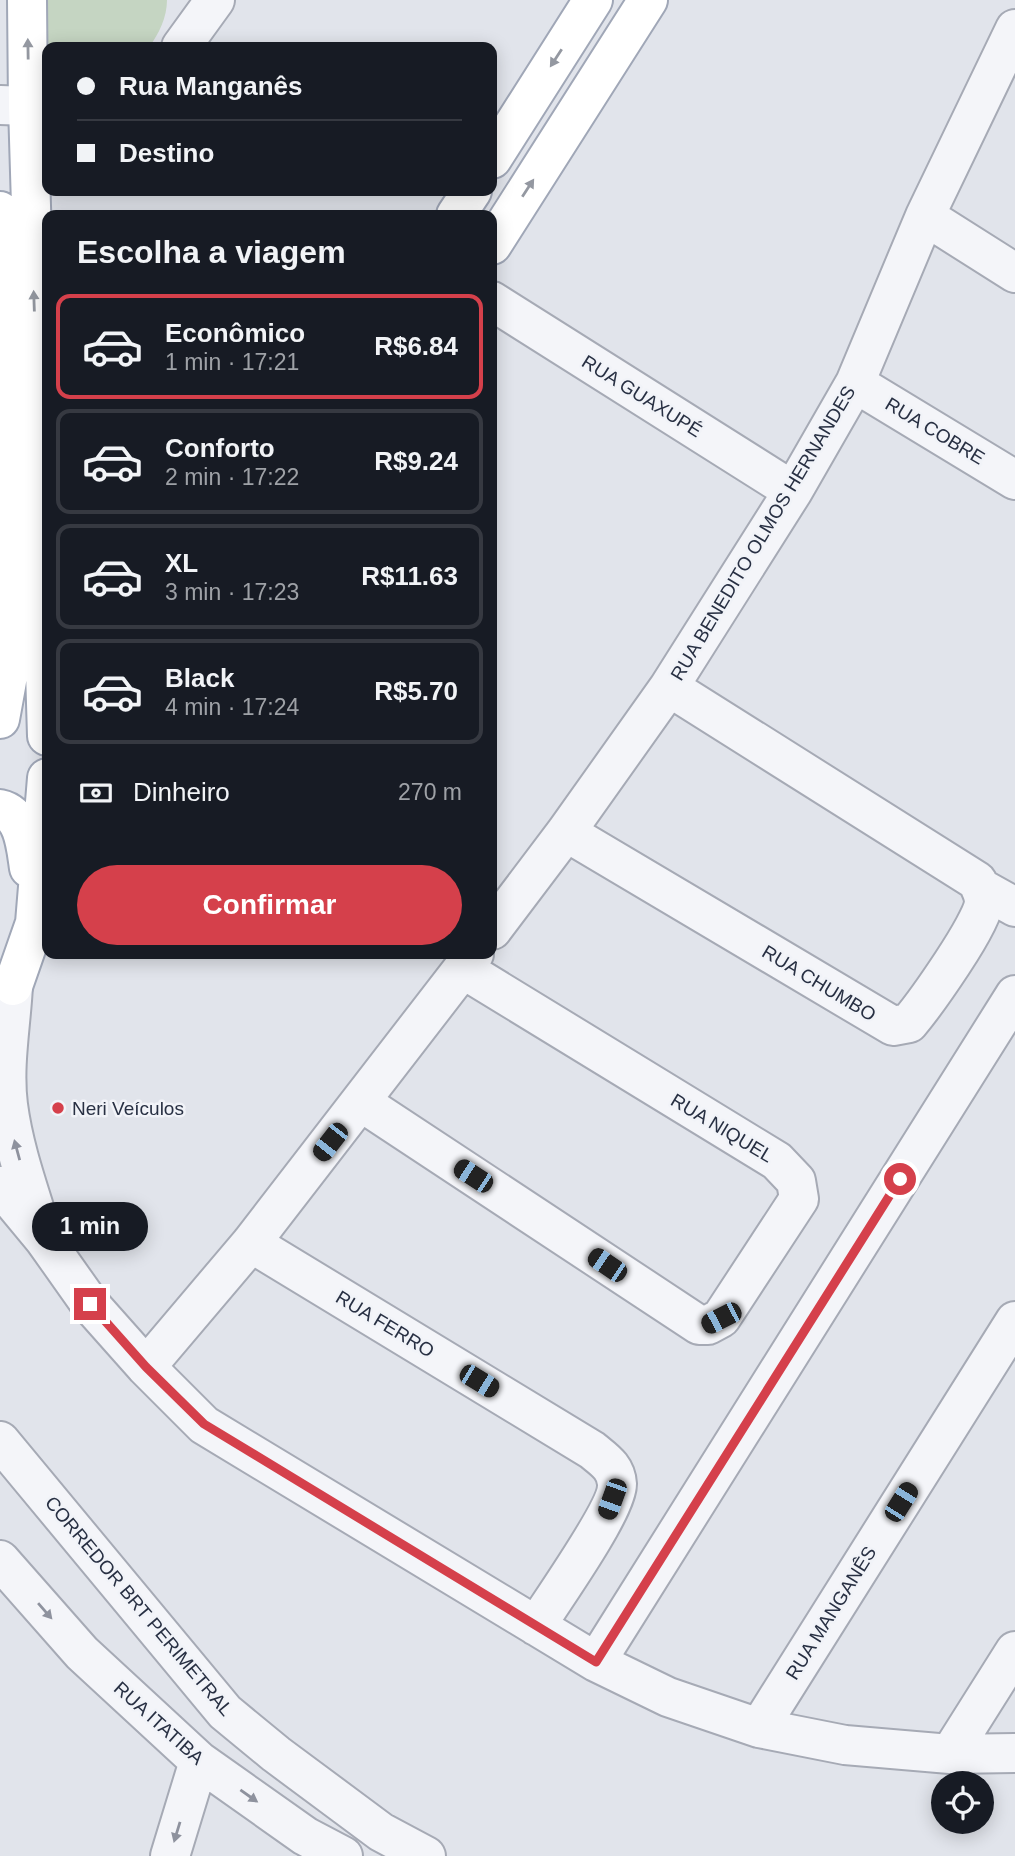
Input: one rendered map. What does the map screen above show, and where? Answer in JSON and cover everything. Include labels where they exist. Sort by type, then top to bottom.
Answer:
[{"type":"main road","points":[[27,0],[25,105],[42,562]]},
{"type":"main road","points":[[497,151],[593,0]]},
{"type":"main road","points":[[497,237],[648,0]]},
{"type":"main road","points":[[0,211],[12,606],[9,670],[0,719]]},
{"type":"main road","points":[[0,799],[42,771]]},
{"type":"main road","points":[[0,809],[10,812],[24,839],[41,928]]},
{"type":"main road","points":[[7,995],[41,928],[42,903]]},
{"type":"street","points":[[171,42],[181,16],[183,0]]},
{"type":"street","points":[[185,42],[215,0]]},
{"type":"street","name":"RUA BENEDITO OLMOS HERNANDES","points":[[497,923],[669,687],[793,492],[855,383],[925,216],[1010,52]]},
{"type":"street","points":[[925,216],[1015,273]]},
{"type":"street","name":"RUA GUAXUPÉ","points":[[497,304],[793,492]]},
{"type":"street","name":"RUA COBRE","points":[[855,383],[1015,480]]},
{"type":"street","points":[[669,687],[977,881],[981,888],[1015,907]]},
{"type":"street","name":"RUA CHUMBO","points":[[566,832],[893,1026],[909,1023],[930,997],[978,919],[984,902],[981,888]]},
{"type":"street","points":[[146,1367],[251,1242],[469,961]]},
{"type":"street","name":"RUA NIQUEL","points":[[361,1102],[699,1325],[708,1325],[721,1318],[799,1199],[796,1181],[777,1161],[469,961]]},
{"type":"street","points":[[7,995],[8,1103],[14,1141],[44,1238]]},
{"type":"street","points":[[596,1662],[1015,995]]},
{"type":"street","points":[[0,1186],[44,1238],[90,1304],[146,1367],[204,1424],[596,1662],[668,1697],[759,1728],[845,1745],[950,1754],[1015,1753]]},
{"type":"street","name":"RUA FERRO","points":[[251,1242],[592,1450],[612,1466],[617,1485],[608,1513],[536,1626]]},
{"type":"street","name":"RUA MANGANÊS","points":[[759,1728],[1015,1321]]},
{"type":"street","name":"CORREDOR BRT PERIMETRAL","points":[[0,1441],[225,1712],[276,1754],[381,1832],[426,1856]]},
{"type":"street","name":"RUA ITATIBA","points":[[0,1560],[82,1653],[199,1761],[304,1836],[343,1856]]},
{"type":"street","points":[[950,1754],[1015,1651]]},
{"type":"street","points":[[170,1856],[199,1761]]},
{"type":"green space","points":[[38,0],[167,0],[162,25],[152,42],[43,42]]},
{"type":"place","name":"Neri Veículos","points":[[58,1108]]},
{"type":"route","points":[[90,1304],[146,1367],[204,1424],[596,1662],[900,1179]]}]
